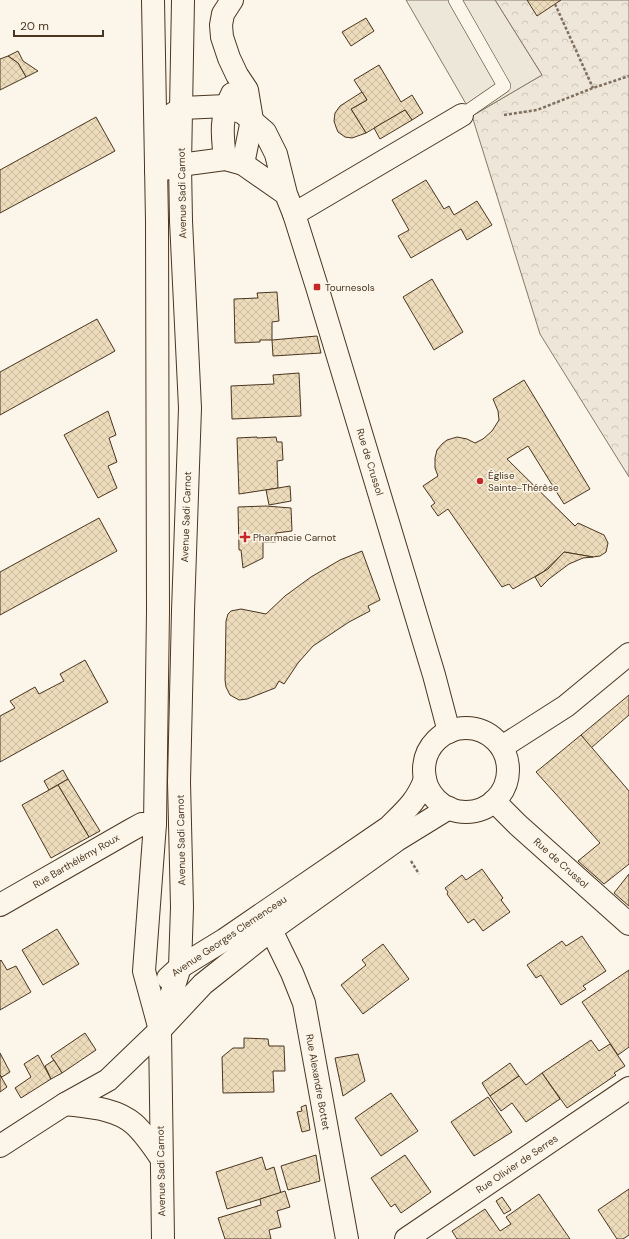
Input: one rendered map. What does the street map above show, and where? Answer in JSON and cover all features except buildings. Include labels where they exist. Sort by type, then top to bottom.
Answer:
[{"type":"street","name":"Avenue Sadi Carnot","points":[[153,0],[156,171],[158,611],[154,824],[144,971],[160,1030],[163,1239]]},
{"type":"street","name":"Avenue Sadi Carnot","points":[[160,1030],[180,967],[182,907],[179,774],[190,408],[181,221],[180,165],[183,0]]},
{"type":"street","points":[[232,0],[223,14],[221,25],[222,37],[237,75],[247,90],[252,120],[234,161]]},
{"type":"street","points":[[237,75],[235,89],[226,106],[222,133],[234,161],[286,194]]},
{"type":"street","points":[[154,104],[160,145],[169,158],[180,165]]},
{"type":"street","name":"Rue de Crussol","points":[[182,108],[226,106],[243,113],[265,132],[276,154],[286,194],[294,214],[317,287],[428,652],[449,732]]},
{"type":"street","points":[[182,108],[171,115],[164,125],[156,171],[180,165],[234,161]]},
{"type":"street","points":[[294,214],[462,115]]},
{"type":"street","points":[[502,746],[566,706],[629,654]]},
{"type":"street","points":[[460,728],[472,728],[484,731],[502,746],[508,760],[508,775],[503,790],[494,801],[481,810],[465,812],[450,808],[438,801],[430,791],[425,779],[425,765],[429,751],[437,740],[449,732],[460,728]]},
{"type":"street","name":"Avenue Georges Clemenceau","points":[[180,967],[224,940],[384,831],[412,805],[420,793],[425,779]]},
{"type":"street","name":"Rue de Crussol","points":[[494,801],[518,825],[629,924]]},
{"type":"street","name":"Avenue Georges Clemenceau","points":[[0,1146],[66,1104],[108,1080],[160,1030],[203,984],[270,930],[397,840],[450,808]]},
{"type":"street","name":"Rue Barthélémy Roux","points":[[0,905],[142,824],[154,824]]},
{"type":"street","name":"Rue Alexandre Bottet","points":[[270,930],[292,973],[304,1003],[347,1239]]},
{"type":"street","name":"Rue Olivier de Serres","points":[[406,1239],[629,1088]]},
{"type":"street","points":[[66,1104],[95,1108],[117,1114],[133,1123],[141,1131],[161,1158]]},
{"type":"lane","points":[[455,0],[504,86],[462,115]]},
{"type":"path","points":[[555,4],[593,88]]},
{"type":"path","points":[[462,115],[476,118],[537,110],[593,88],[629,76]]},
{"type":"path","points":[[411,861],[419,874]]},
{"type":"green space","points":[[495,0],[629,0],[629,477],[540,334],[472,116],[542,75]]},
{"type":"shaded area","points":[[406,0],[495,0],[542,75],[472,116]]},
{"type":"place","name":"Tournesols","points":[[317,287]]},
{"type":"place","name":"Église Sainte-Thérèse","points":[[480,481]]},
{"type":"place","name":"Pharmacie Carnot","points":[[245,537]]}]
